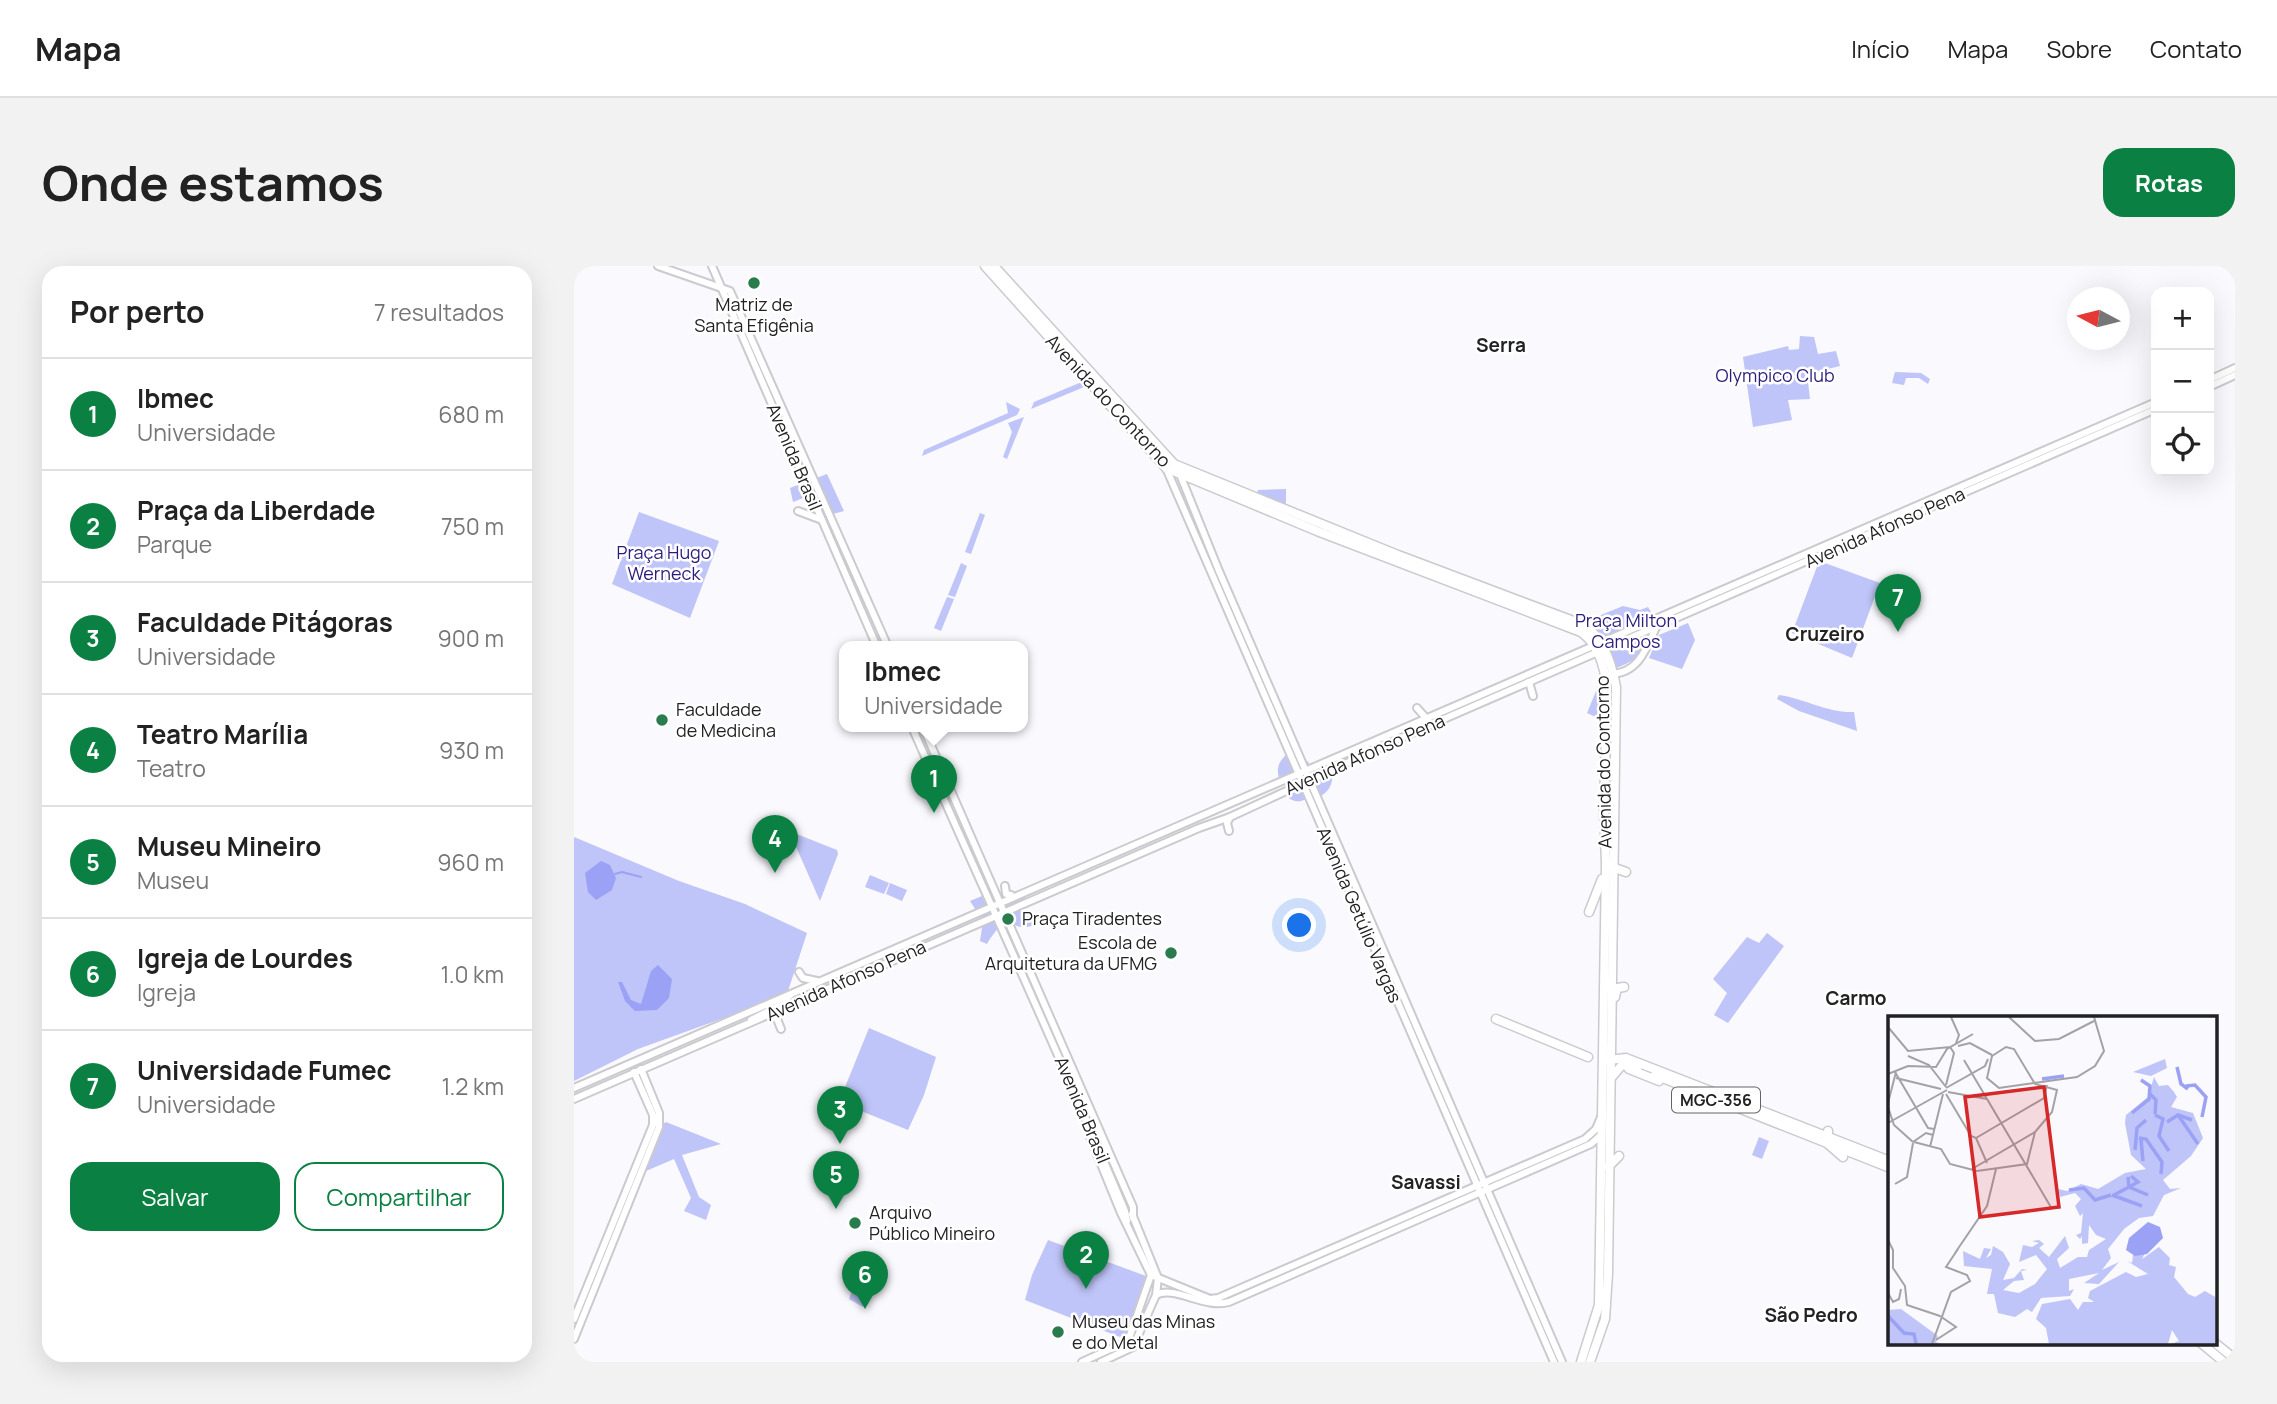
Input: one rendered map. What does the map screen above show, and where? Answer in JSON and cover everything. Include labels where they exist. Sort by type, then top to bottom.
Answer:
[{"type":"main road","points":[[657,266],[721,290]]},
{"type":"main road","name":"Avenida Brasil","points":[[712,266],[874,641]]},
{"type":"main road","name":"Avenida do Contorno","points":[[985,266],[1166,468],[1179,470],[1594,631],[1616,687],[1604,982],[1599,1305],[1581,1362]]},
{"type":"main road","name":"Avenida do Contorno","points":[[994,266],[1179,470]]},
{"type":"main road","name":"Avenida Brasil","points":[[721,290],[730,291],[885,641]]},
{"type":"main road","points":[[2214,378],[2235,368]]},
{"type":"main road","points":[[2214,385],[2235,375]]},
{"type":"main road","points":[[1084,379],[1092,379],[1109,395]]},
{"type":"main road","name":"Avenida Afonso Pena","points":[[574,1087],[793,993],[1082,862],[1599,647],[1656,626],[2151,404]]},
{"type":"main road","name":"Avenida Afonso Pena","points":[[574,1099],[1230,817],[1665,616],[2151,411]]},
{"type":"main road","name":"Avenida Getúlio Vargas","points":[[1166,468],[1303,772]]},
{"type":"main road","name":"Avenida Getúlio Vargas","points":[[1179,470],[1306,781],[1483,1187]]},
{"type":"main road","points":[[798,511],[822,520]]},
{"type":"main road","points":[[1207,561],[1211,552]]},
{"type":"main road","points":[[1216,582],[1219,571]]},
{"type":"main road","points":[[1610,676],[1642,659],[1656,626],[1665,616]]},
{"type":"main road","points":[[1529,681],[1533,696]]},
{"type":"main road","points":[[1417,708],[1426,719]]},
{"type":"main road","name":"Avenida Brasil","points":[[914,732],[994,917],[1133,1207],[1130,1220]]},
{"type":"main road","name":"Avenida Brasil","points":[[925,732],[964,815],[1036,1003],[1130,1220]]},
{"type":"main road","name":"Avenida Getúlio Vargas","points":[[1306,781],[1403,986],[1521,1280],[1562,1362]]},
{"type":"main road","points":[[946,805],[955,795]]},
{"type":"main road","points":[[1229,831],[1227,823],[1230,817]]},
{"type":"main road","points":[[1589,912],[1609,865],[1626,872]]},
{"type":"main road","name":"Avenida do Contorno","points":[[1590,1362],[1604,1326],[1607,1307],[1612,1007],[1609,865]]},
{"type":"main road","points":[[1005,886],[1006,894],[1013,895]]},
{"type":"main road","points":[[799,972],[803,978],[819,981]]},
{"type":"main road","points":[[1604,982],[1610,991],[1612,1007]]},
{"type":"main road","points":[[1612,1007],[1618,988],[1624,987]]},
{"type":"main road","points":[[746,1025],[757,1015],[783,1003],[793,993],[799,1001]]},
{"type":"main road","name":"Avenida Brasil","points":[[1036,1003],[1155,1277]]},
{"type":"main road","points":[[768,1015],[776,1019],[781,1029]]},
{"type":"main road","points":[[1496,1019],[1588,1057]]},
{"type":"main road","points":[[1603,1071],[1611,1058]]},
{"type":"main road","name":"MGC-356","points":[[1611,1058],[1626,1058],[1888,1160]]},
{"type":"main road","points":[[574,1339],[656,1123],[652,1092],[642,1070],[633,1063]]},
{"type":"main road","points":[[574,1318],[656,1123],[633,1063]]},
{"type":"main road","name":"MGC-356","points":[[1610,1080],[1618,1068],[1626,1065],[1724,1104],[1827,1137],[1888,1167]]},
{"type":"main road","points":[[1628,1069],[1724,1104]]},
{"type":"main road","points":[[1680,1072],[1704,1089]]},
{"type":"main road","points":[[1156,1295],[1165,1291],[1218,1302],[1396,1228],[1585,1139],[1599,1124],[1602,1111]]},
{"type":"main road","points":[[1218,1302],[1259,1279],[1591,1144],[1602,1134],[1609,1121]]},
{"type":"main road","points":[[1827,1137],[1843,1157]]},
{"type":"main road","points":[[1608,1167],[1619,1156]]},
{"type":"main road","points":[[1395,1236],[1396,1228]]},
{"type":"main road","points":[[1258,1269],[1259,1279]]},
{"type":"main road","points":[[1155,1277],[1218,1302]]},
{"type":"main road","points":[[1101,1362],[1133,1347],[1156,1295],[1155,1277]]},
{"type":"main road","points":[[1082,1362],[1130,1337],[1155,1277]]},
{"type":"main road","points":[[1510,1282],[1521,1280]]},
{"type":"main road","name":"Avenida Getúlio Vargas","points":[[1528,1292],[1554,1362]]},
{"type":"main road","points":[[2202,1344],[2224,1362]]},
{"type":"main road","points":[[2216,1344],[2235,1359]]},
{"type":"green space","name":"Olympico Club","points":[[1800,336],[1814,337],[1818,354],[1836,351],[1840,366],[1807,374],[1810,399],[1788,400],[1792,420],[1753,427],[1743,357],[1788,346],[1789,350],[1799,349]]},
{"type":"green space","points":[[1895,372],[1921,373],[1930,379],[1928,384],[1919,378],[1906,378],[1904,385],[1892,383]]},
{"type":"green space","points":[[1084,381],[1089,385],[1031,409],[1034,402]]},
{"type":"green space","points":[[1006,402],[1020,409],[1017,415],[922,456],[924,450],[1008,413]]},
{"type":"green space","points":[[1024,417],[1007,459],[1003,457],[1012,432],[1008,423]]},
{"type":"green space","points":[[827,474],[844,511],[829,515],[823,501],[815,503],[811,495],[793,502],[790,488]]},
{"type":"green space","points":[[1286,489],[1286,504],[1257,493],[1258,490]]},
{"type":"green space","name":"Praça Hugo Werneck","points":[[639,512],[719,541],[690,618],[612,584]]},
{"type":"green space","points":[[980,513],[985,515],[971,554],[965,552]]},
{"type":"green space","points":[[1822,562],[1880,583],[1852,658],[1792,633],[1818,564]]},
{"type":"green space","points":[[961,563],[967,566],[955,597],[948,595]]},
{"type":"green space","points":[[947,597],[954,599],[941,631],[934,628]]},
{"type":"green space","name":"Praça Milton Campos","points":[[1623,606],[1640,610],[1648,607],[1655,618],[1664,614],[1641,653],[1616,668],[1603,638],[1586,625],[1596,617]]},
{"type":"green space","points":[[1688,623],[1695,640],[1682,669],[1649,658],[1659,635]]},
{"type":"green space","points":[[1601,679],[1602,720],[1587,713]]},
{"type":"green space","points":[[1779,695],[1835,710],[1854,712],[1857,731],[1799,711],[1777,699]]},
{"type":"green space","points":[[1287,754],[1298,766],[1308,761],[1313,776],[1331,768],[1332,780],[1328,790],[1321,796],[1319,792],[1298,801],[1284,794],[1297,784],[1293,773],[1279,778],[1279,765]]},
{"type":"green space","points":[[789,831],[837,850],[838,854],[820,901]]},
{"type":"green space","points":[[574,837],[679,881],[745,904],[807,933],[788,991],[771,1001],[638,1049],[574,1081]]},
{"type":"green space","points":[[870,875],[889,883],[884,894],[865,887]]},
{"type":"green space","points":[[890,883],[907,890],[902,901],[886,894]]},
{"type":"green space","name":"Praça Tiradentes","points":[[994,891],[998,902],[1022,891],[1026,902],[1016,908],[1032,917],[1034,925],[1019,927],[1006,923],[995,932],[987,944],[980,941],[983,921],[970,901]]},
{"type":"green space","points":[[1767,933],[1784,946],[1728,1023],[1714,1015],[1727,993],[1713,979],[1747,937],[1759,943]]},
{"type":"green space","points":[[869,1028],[936,1057],[924,1095],[908,1130],[839,1102]]},
{"type":"green space","points":[[666,1122],[721,1144],[682,1155],[699,1197],[711,1205],[706,1220],[684,1211],[691,1198],[674,1159],[639,1174],[659,1127]]},
{"type":"green space","points":[[1759,1137],[1769,1141],[1762,1159],[1752,1155]]},
{"type":"green space","points":[[1048,1240],[1146,1276],[1148,1279],[1125,1339],[1025,1300],[1032,1275]]},
{"type":"green space","points":[[854,1285],[869,1291],[863,1307],[849,1299]]},
{"type":"water","points":[[601,861],[610,865],[616,878],[612,890],[596,900],[588,892],[585,873]]},
{"type":"water","points":[[658,965],[672,979],[669,998],[657,1010],[635,1011],[625,1001],[618,982],[622,982],[631,1000],[641,1004],[651,971]]},
{"type":"waterway","points":[[615,874],[622,872],[641,877]]},
{"type":"place","name":"Matriz de Santa Efigênia","points":[[754,283]]},
{"type":"place","name":"Universidade Fumec","points":[[1898,632]]},
{"type":"place","name":"Faculdade de Medicina","points":[[662,720]]},
{"type":"place","name":"Ibmec","points":[[934,813]]},
{"type":"place","name":"Teatro Marília","points":[[775,873]]},
{"type":"place","name":"Praça Tiradentes","points":[[1008,919]]},
{"type":"place","name":"Escola de Arquitetura da UFMG","points":[[1171,953]]},
{"type":"place","name":"Faculdade Pitágoras","points":[[840,1144]]},
{"type":"place","name":"Museu Mineiro","points":[[836,1209]]},
{"type":"place","name":"Arquivo Público Mineiro","points":[[855,1223]]},
{"type":"place","name":"Praça da Liberdade","points":[[1086,1289]]},
{"type":"place","name":"Igreja de Lourdes","points":[[865,1309]]},
{"type":"place","name":"Museu das Minas e do Metal","points":[[1058,1332]]},
{"type":"district","name":"Serra","points":[[1501,345]]},
{"type":"district","name":"Cruzeiro","points":[[1825,634]]},
{"type":"district","name":"Carmo","points":[[1856,998]]},
{"type":"district","name":"Savassi","points":[[1426,1182]]},
{"type":"district","name":"São Pedro","points":[[1811,1315]]}]
